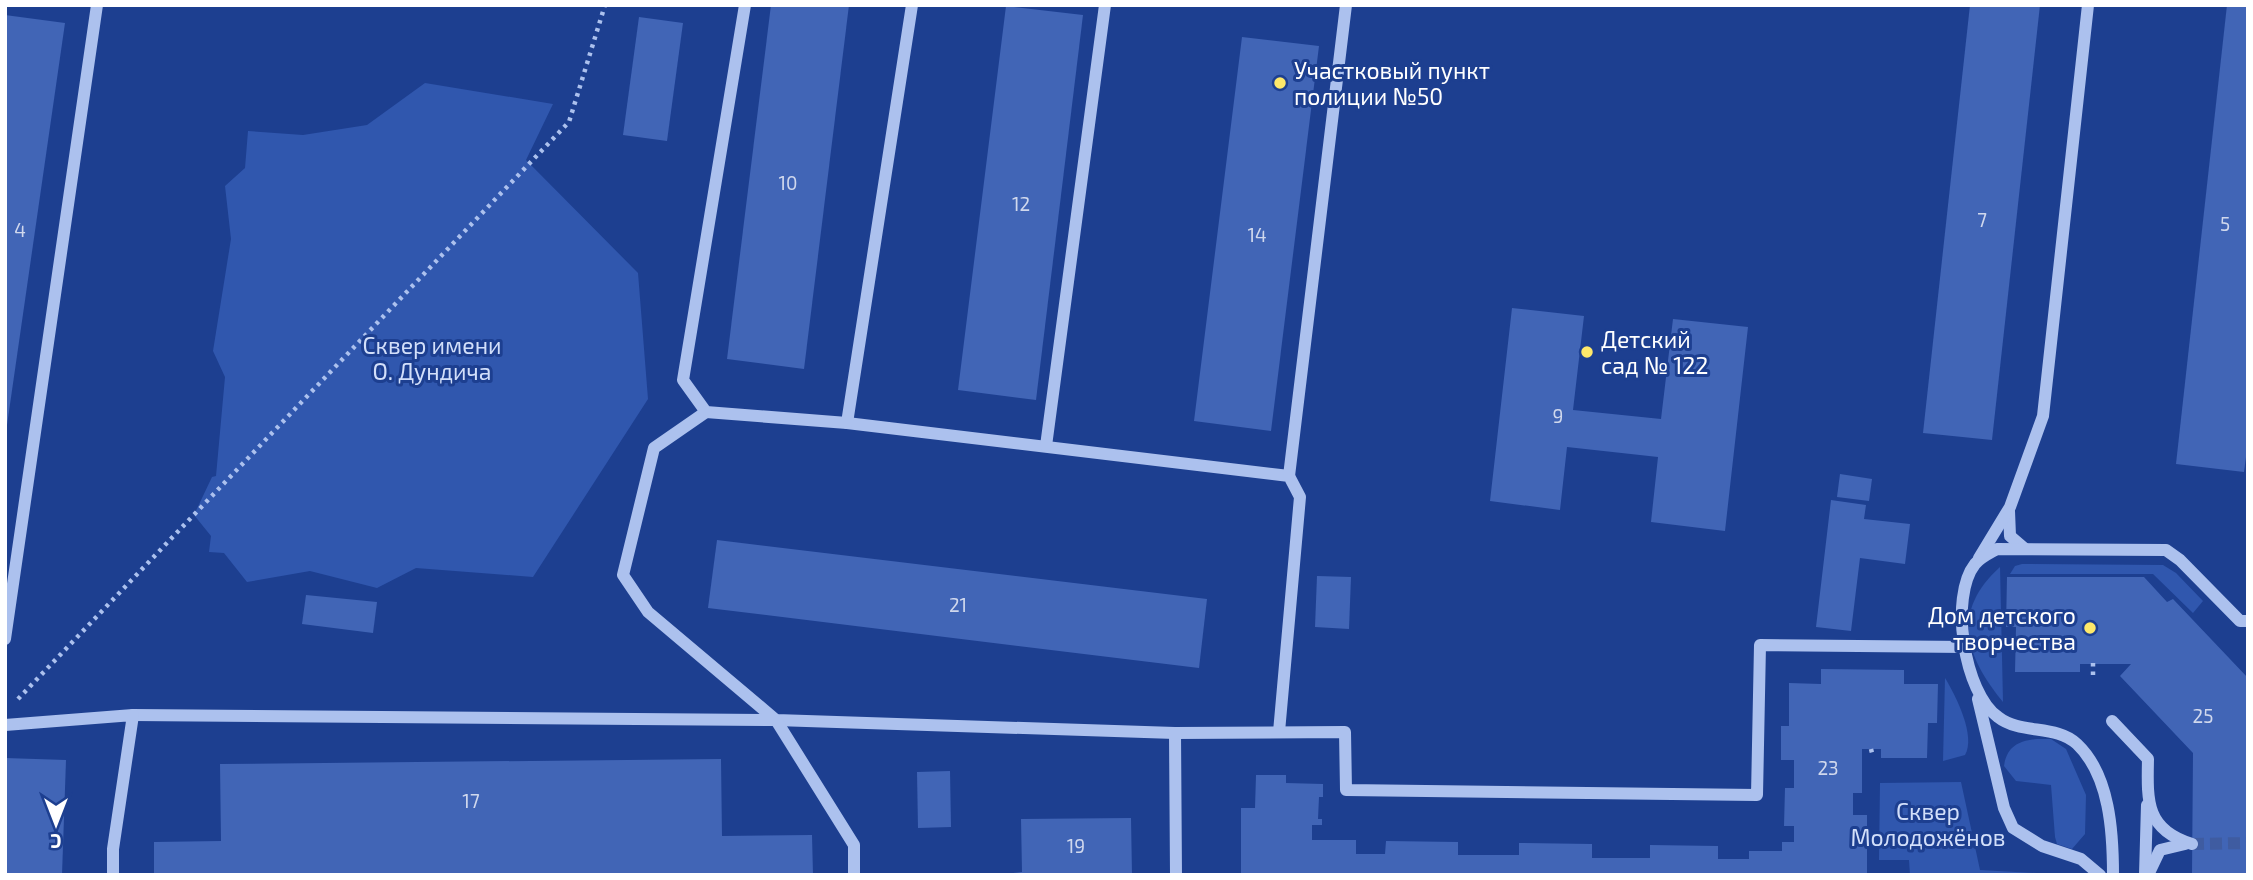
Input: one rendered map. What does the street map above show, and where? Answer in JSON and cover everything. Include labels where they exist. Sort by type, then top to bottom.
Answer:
[{"type":"lane","points":[[5,639],[97,5]]},
{"type":"lane","points":[[706,412],[683,380],[745,5]]},
{"type":"lane","points":[[847,423],[912,5]]},
{"type":"lane","points":[[1046,446],[1105,5]]},
{"type":"lane","points":[[1279,732],[1300,496],[1289,476],[1346,5]]},
{"type":"lane","points":[[2088,5],[2043,416],[2010,507],[1975,564],[1963,592],[1966,647],[2004,808],[2013,828],[2042,846],[2081,859],[2100,875]]},
{"type":"lane","points":[[854,875],[854,845],[776,720],[648,612],[623,575],[654,448],[706,412],[847,423],[1289,476]]},
{"type":"lane","points":[[2010,507],[2010,536],[2024,549]]},
{"type":"lane","points":[[1975,564],[1997,549],[2166,550],[2245,624]]},
{"type":"lane","points":[[5,725],[133,715],[776,720],[1175,733],[1345,732],[1346,789],[1757,795],[1760,645],[1966,647]]},
{"type":"lane","points":[[1977,692],[1987,709],[2008,724],[2064,735],[2077,744],[2091,763],[2111,815],[2113,875]]},
{"type":"lane","points":[[113,875],[113,849],[133,715]]},
{"type":"lane","points":[[2112,721],[2148,759],[2147,875]]},
{"type":"lane","points":[[1175,733],[1176,875]]},
{"type":"lane","points":[[2147,794],[2163,832],[2192,844],[2160,850],[2147,875]]},
{"type":"path","points":[[15,702],[569,122],[605,5]]},
{"type":"path","points":[[2093,663],[2093,680]]},
{"type":"green space","name":"Сквер имени О. Дундича","points":[[425,83],[553,104],[526,160],[638,273],[648,399],[533,577],[416,568],[377,588],[310,571],[247,582],[224,553],[209,552],[211,536],[194,515],[212,477],[216,476],[225,377],[213,351],[231,239],[225,186],[245,168],[248,131],[303,135],[367,125]]},
{"type":"green space","points":[[2163,565],[2176,573],[2203,601],[2193,613],[2153,574],[2010,574],[2015,566]]},
{"type":"green space","points":[[2000,567],[2003,702],[1980,668],[1972,651],[1969,634],[1969,617],[1974,600]]},
{"type":"green space","points":[[1945,678],[1959,705],[1966,727],[1968,747],[1965,755],[1943,761]]},
{"type":"green space","points":[[2051,739],[2066,749],[2086,795],[2085,834],[2072,849],[2057,844],[2051,785],[2016,781],[2004,766],[2011,749],[2025,741]]},
{"type":"green space","name":"Сквер Молодожёнов","points":[[1961,782],[1980,870],[2073,875],[1910,875],[1909,860],[1879,860],[1880,783]]},
{"type":"building","points":[[771,5],[849,5],[804,369],[727,359]]},
{"type":"building","points":[[1970,5],[2040,5],[1992,440],[1923,433]]},
{"type":"building","points":[[2227,5],[2248,5],[2248,442],[2244,472],[2176,464]]},
{"type":"building","points":[[1006,6],[1083,15],[1036,400],[958,390]]},
{"type":"building","points":[[5,15],[65,23],[7,425],[5,425]]},
{"type":"building","points":[[639,17],[683,23],[667,141],[623,135]]},
{"type":"building","points":[[1242,37],[1319,46],[1271,431],[1194,421]]},
{"type":"building","points":[[1512,308],[1584,316],[1573,410],[1661,419],[1673,319],[1748,327],[1725,531],[1651,522],[1658,457],[1567,447],[1560,510],[1490,501]]},
{"type":"building","points":[[1840,474],[1872,479],[1869,501],[1837,497]]},
{"type":"building","points":[[1831,500],[1866,505],[1864,519],[1910,524],[1905,564],[1860,558],[1851,631],[1816,627]]},
{"type":"building","points":[[717,540],[1207,599],[1199,668],[708,608]]},
{"type":"building","points":[[1317,576],[1351,577],[1349,629],[1315,627]]},
{"type":"building","points":[[2007,577],[2144,577],[2167,602],[2173,599],[2248,678],[2248,875],[2192,875],[2193,753],[2120,676],[2131,664],[2080,664],[2080,672],[2015,672],[2016,627],[2006,627]]},
{"type":"building","points":[[306,595],[377,602],[373,633],[302,624]]},
{"type":"building","points":[[1821,669],[1904,670],[1904,684],[1938,684],[1937,723],[1928,723],[1927,758],[1881,758],[1881,749],[1862,749],[1862,793],[1853,793],[1853,815],[1867,815],[1867,875],[1241,875],[1241,808],[1255,808],[1256,775],[1286,775],[1286,783],[1323,784],[1323,797],[1319,797],[1318,819],[1322,819],[1322,825],[1312,825],[1312,840],[1356,840],[1356,854],[1385,854],[1386,841],[1458,842],[1458,855],[1519,855],[1519,843],[1592,844],[1592,858],[1650,858],[1650,845],[1718,846],[1718,859],[1749,859],[1749,851],[1782,851],[1782,842],[1794,842],[1794,826],[1784,826],[1785,788],[1794,788],[1794,760],[1781,760],[1781,726],[1789,726],[1789,683],[1821,684]]},
{"type":"building","points":[[5,758],[66,760],[62,875],[5,875]]},
{"type":"building","points":[[721,759],[722,836],[812,835],[813,875],[154,875],[154,842],[221,841],[220,764]]},
{"type":"building","points":[[950,771],[951,827],[918,828],[917,772]]},
{"type":"building","points":[[1131,818],[1132,875],[994,875],[1022,872],[1021,819]]},
{"type":"tunnel","points":[[2192,844],[2248,843]]},
{"type":"place","name":"Участковый пункт полиции №50","points":[[1280,83]]},
{"type":"place","name":"Детский сад № 122","points":[[1587,352]]},
{"type":"place","name":"Дом детского творчества","points":[[2090,628]]}]
